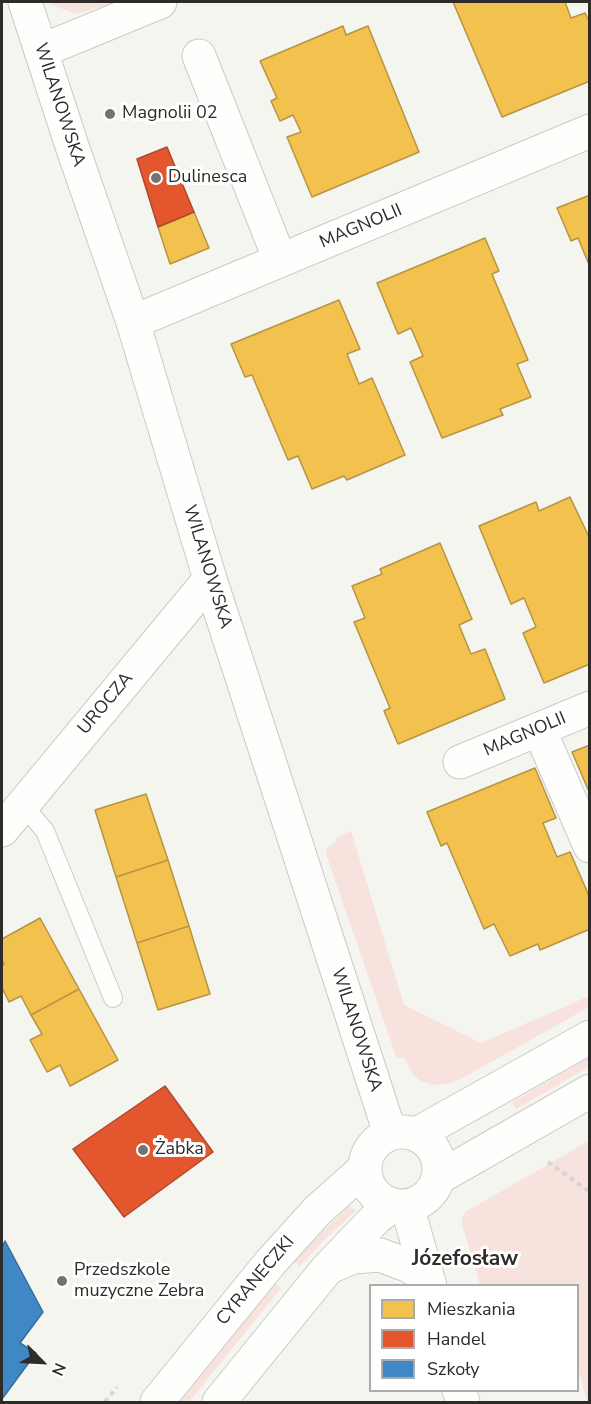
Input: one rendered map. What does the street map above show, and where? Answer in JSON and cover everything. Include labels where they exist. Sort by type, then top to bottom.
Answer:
[{"type":"street","name":"WILANOWSKA","points":[[26,2],[133,322],[210,579],[404,1134]]},
{"type":"street","points":[[41,51],[160,2]]},
{"type":"street","points":[[199,56],[280,260]]},
{"type":"street","name":"MAGNOLII","points":[[133,322],[590,131]]},
{"type":"street","name":"UROCZA","points":[[2,830],[210,579]]},
{"type":"street","name":"MAGNOLII","points":[[460,762],[590,708]]},
{"type":"street","points":[[538,729],[590,846]]},
{"type":"street","points":[[400,1205],[381,1199],[371,1190],[365,1176],[364,1169],[369,1150],[378,1140],[404,1134],[590,1037]]},
{"type":"street","points":[[438,1178],[590,1091]]},
{"type":"street","points":[[219,1402],[327,1269],[376,1218],[400,1205],[420,1201],[432,1191],[438,1178],[437,1156],[430,1144],[404,1134]]},
{"type":"street","name":"CYRANECZKI","points":[[157,1402],[270,1263],[318,1210],[364,1169]]},
{"type":"street","points":[[400,1205],[429,1284]]},
{"type":"street","points":[[327,1269],[353,1257],[380,1255],[416,1270],[428,1284]]},
{"type":"lane","points":[[22,804],[45,831],[113,998]]},
{"type":"path","points":[[540,1156],[590,1192]]},
{"type":"shaded area","points":[[50,2],[117,2],[77,14],[54,6]]},
{"type":"shaded area","points":[[351,831],[404,1005],[481,1043],[589,996],[589,1007],[461,1079],[447,1084],[434,1085],[421,1081],[413,1075],[404,1057],[397,1059],[327,857],[326,848],[335,843],[337,837]]},
{"type":"shaded area","points":[[589,1058],[589,1067],[516,1109],[512,1102]]},
{"type":"shaded area","points":[[589,1141],[590,1402],[587,1402],[579,1373],[579,1284],[480,1284],[462,1225],[465,1212]]},
{"type":"shaded area","points":[[349,1206],[356,1211],[300,1266],[293,1261]]},
{"type":"shaded area","points":[[275,1283],[281,1288],[189,1402],[180,1402]]},
{"type":"building: Mieszkania","points":[[453,2],[565,2],[571,18],[585,13],[590,23],[590,81],[502,117]]},
{"type":"building: Mieszkania","points":[[343,26],[346,35],[368,26],[419,152],[312,197],[287,137],[301,132],[293,115],[280,121],[271,101],[277,98],[260,61]]},
{"type":"building: Mieszkania","points":[[590,195],[590,267],[578,238],[571,241],[557,208]]},
{"type":"building: Mieszkania","points":[[194,212],[209,248],[170,264],[158,227]]},
{"type":"building: Mieszkania","points":[[485,238],[499,271],[492,274],[528,360],[517,364],[531,397],[500,409],[503,415],[442,438],[410,362],[423,356],[411,328],[398,334],[377,283]]},
{"type":"building: Mieszkania","points":[[339,300],[360,349],[347,354],[359,384],[372,378],[405,455],[347,480],[344,476],[312,489],[298,456],[288,460],[252,375],[245,377],[231,344]]},
{"type":"building: Mieszkania","points":[[570,497],[590,539],[590,664],[544,683],[523,633],[536,627],[524,598],[511,604],[479,526],[536,502],[539,511]]},
{"type":"building: Mieszkania","points":[[440,543],[472,619],[459,625],[471,654],[485,649],[505,699],[398,744],[384,711],[390,708],[354,622],[365,618],[352,586],[382,574],[380,569]]},
{"type":"building: Mieszkania","points":[[590,745],[590,794],[572,752]]},
{"type":"building: Mieszkania","points":[[535,768],[556,818],[543,823],[557,857],[570,852],[590,898],[590,929],[540,950],[538,944],[510,956],[494,924],[484,929],[447,843],[441,846],[427,812]]},
{"type":"building: Mieszkania","points":[[146,794],[168,860],[116,877],[95,810]]},
{"type":"building: Mieszkania","points":[[168,860],[189,926],[137,943],[116,877]]},
{"type":"building: Mieszkania","points":[[40,918],[79,989],[31,1015],[21,996],[9,1002],[2,988],[2,966],[4,964],[2,939]]},
{"type":"building: Mieszkania","points":[[189,926],[210,994],[158,1010],[137,943]]},
{"type":"building: Mieszkania","points":[[79,989],[118,1060],[70,1086],[60,1065],[47,1072],[30,1040],[42,1034],[31,1015]]},
{"type":"building: Handel","points":[[167,147],[194,212],[158,227],[137,159]]},
{"type":"building: Handel","name":"Żabka","points":[[165,1086],[213,1152],[124,1217],[73,1149]]},
{"type":"building: Szkoły","points":[[5,1241],[43,1312],[20,1343],[36,1353],[2,1399],[2,1247]]},
{"type":"place","name":"Magnolii 02","points":[[110,114]]},
{"type":"place","name":"Dulinesca","points":[[156,178]]},
{"type":"place","name":"Żabka","points":[[143,1150]]},
{"type":"place","name":"Przedszkole muzyczne Zebra","points":[[62,1281]]},
{"type":"district","name":"Józefosław","points":[[465,1260]]}]
